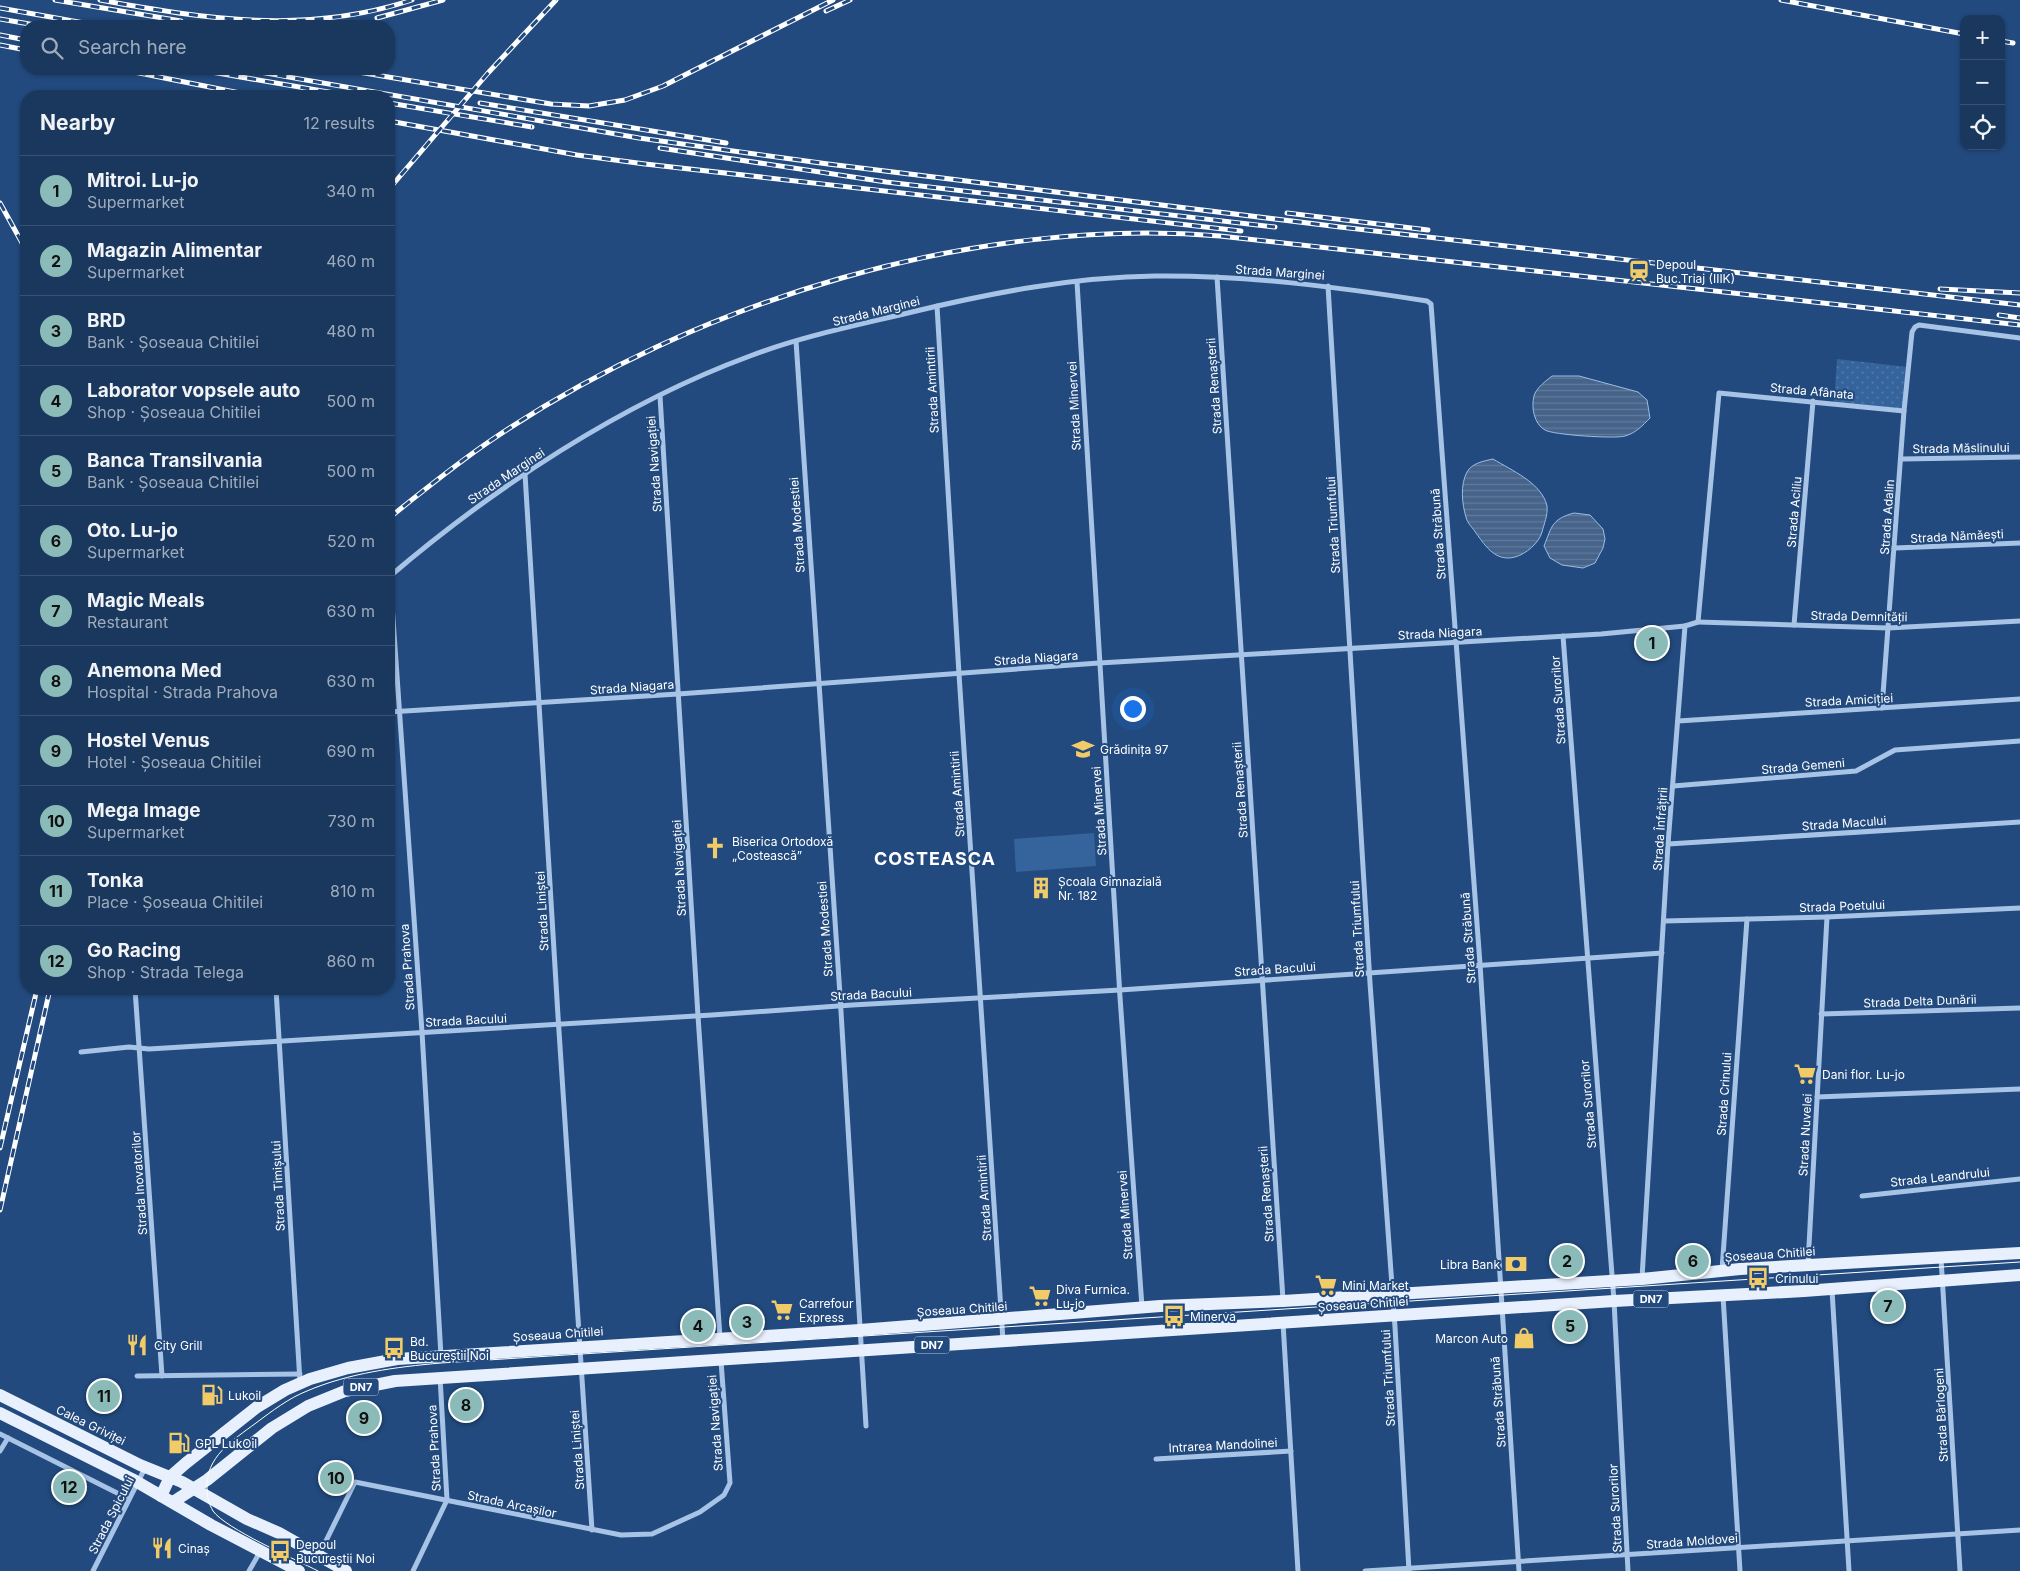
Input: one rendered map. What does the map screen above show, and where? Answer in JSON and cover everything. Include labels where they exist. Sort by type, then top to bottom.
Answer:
[{"type":"main road","name":"Șoseaua Chitilei","points":[[173,1502],[194,1489],[283,1421],[322,1400],[378,1384],[440,1377],[1394,1315],[1612,1280],[1808,1264],[2020,1253]]},
{"type":"main road","name":"Șoseaua Chitilei","points":[[161,1496],[170,1477],[257,1407],[300,1378],[373,1363],[580,1346],[860,1330],[1142,1308],[1392,1294],[1614,1301],[1832,1289],[2020,1275]]},
{"type":"main road","name":"Calea Griviței","points":[[0,1395],[194,1489],[247,1519],[279,1533],[346,1571]]},
{"type":"main road","points":[[0,1413],[138,1482],[211,1525],[299,1571]]},
{"type":"street","name":"Strada Marginei","points":[[395,571],[434,540],[526,474],[569,446],[660,396],[750,356],[796,341],[1008,290],[1152,276],[1217,277],[1328,286],[1427,301],[1431,304]]},
{"type":"street","name":"Strada Renașterii","points":[[1217,277],[1283,1301]]},
{"type":"street","name":"Strada Minervei","points":[[1077,282],[1120,990],[1142,1308]]},
{"type":"street","name":"Strada Triumfului","points":[[1328,286],[1409,1570]]},
{"type":"street","name":"Strada Străbună","points":[[1431,304],[1480,964],[1519,1571]]},
{"type":"street","name":"Strada Amintirii","points":[[937,306],[1003,1341]]},
{"type":"street","name":"Strada Adalin","points":[[1882,708],[1904,411],[1912,332],[1919,325],[2020,338]]},
{"type":"street","name":"Strada Modestiei","points":[[796,341],[866,1426]]},
{"type":"street","name":"Strada Afânata","points":[[1698,622],[1719,393],[1904,411]]},
{"type":"street","name":"Strada Navigației","points":[[660,396],[720,1338]]},
{"type":"street","name":"Strada Aciliu","points":[[1794,625],[1813,401]]},
{"type":"street","name":"Strada Măslinului","points":[[1902,458],[2020,457]]},
{"type":"street","name":"Strada Liniștei","points":[[526,474],[558,1024],[592,1530]]},
{"type":"street","name":"Strada Nămăești","points":[[1895,548],[2020,543]]},
{"type":"street","name":"Strada Demnității","points":[[1698,622],[1888,628],[2020,621]]},
{"type":"street","points":[[1684,626],[1698,622]]},
{"type":"street","name":"Strada Niagara","points":[[395,712],[678,694],[1100,663],[1648,631],[1684,626]]},
{"type":"street","name":"Strada Înfrățirii","points":[[1642,1278],[1668,844],[1684,626]]},
{"type":"street","name":"Strada Surorilor","points":[[1563,636],[1586,957],[1614,1301],[1628,1571]]},
{"type":"street","name":"Strada Prahova","points":[[395,658],[422,1032],[441,1356]]},
{"type":"street","name":"Strada Amiciției","points":[[1678,721],[2020,699]]},
{"type":"street","name":"Strada Gemeni","points":[[1672,786],[1856,772],[1895,750],[2020,741]]},
{"type":"street","name":"Strada Macului","points":[[1668,844],[2020,822]]},
{"type":"street","name":"Strada Poetului","points":[[1664,921],[1827,917],[2020,908]]},
{"type":"street","name":"Strada Nuvelei","points":[[1808,1264],[1827,917]]},
{"type":"street","name":"Strada Crinului","points":[[1722,1271],[1747,919]]},
{"type":"street","name":"Strada Bacului","points":[[81,1052],[129,1047],[140,1050],[980,999],[1662,952]]},
{"type":"street","name":"Strada Inovatorilor","points":[[135,995],[162,1376]]},
{"type":"street","name":"Strada Timișului","points":[[276,995],[300,1378]]},
{"type":"street","name":"Strada Delta Dunării","points":[[1821,1014],[2020,1008]]},
{"type":"street","points":[[1817,1097],[2020,1089]]},
{"type":"street","name":"Strada Leandrului","points":[[1862,1196],[2020,1179]]},
{"type":"street","name":"Strada Bârlogeni","points":[[1941,1258],[1960,1571]]},
{"type":"street","points":[[1832,1289],[1849,1571]]},
{"type":"street","points":[[1723,1295],[1740,1571]]},
{"type":"street","points":[[1283,1323],[1298,1571]]},
{"type":"street","name":"Strada Navigației","points":[[721,1360],[730,1483]]},
{"type":"street","name":"Șoseaua Chitilei","points":[[137,1376],[300,1378]]},
{"type":"street","name":"Strada Prahova","points":[[413,1571],[447,1500],[440,1377]]},
{"type":"street","points":[[0,1434],[130,1499]]},
{"type":"street","points":[[0,1451],[8,1438]]},
{"type":"street","name":"Intrarea Mandolinei","points":[[1156,1459],[1291,1451]]},
{"type":"street","name":"Strada Spicului","points":[[93,1571],[146,1467]]},
{"type":"street","name":"Strada Arcașilor","points":[[318,1555],[355,1482],[592,1530],[621,1535],[642,1536],[652,1534],[714,1503],[724,1495],[730,1483]]},
{"type":"street","name":"Strada Moldovei","points":[[1365,1571],[1409,1570],[2020,1530]]},
{"type":"street","points":[[249,1571],[260,1551]]},
{"type":"shaded area","points":[[1837,359],[1908,367],[1904,411],[1834,403]]},
{"type":"shaded area","points":[[1552,376],[1579,376],[1638,392],[1647,400],[1650,418],[1633,433],[1619,437],[1571,435],[1545,430],[1536,420],[1533,400],[1537,390]]},
{"type":"shaded area","points":[[1493,459],[1525,478],[1539,490],[1547,506],[1546,519],[1538,540],[1528,551],[1515,557],[1502,557],[1492,552],[1469,523],[1465,512],[1463,489],[1467,472],[1475,464]]},
{"type":"shaded area","points":[[1574,513],[1590,515],[1603,529],[1605,539],[1603,548],[1595,563],[1583,568],[1562,565],[1550,558],[1544,546],[1554,524],[1561,518]]},
{"type":"shaded area","points":[[1094,833],[1096,866],[1016,872],[1014,839]]},
{"type":"tram line","points":[[318,1571],[246,1535],[220,1518],[213,1511],[209,1503],[207,1492],[208,1478],[211,1468],[222,1450],[281,1405],[300,1394],[356,1375],[441,1363],[2020,1262]]},
{"type":"railway","points":[[55,0],[175,20]]},
{"type":"railway","points":[[100,0],[217,18],[256,20],[295,20],[333,17],[373,11],[412,0]]},
{"type":"railway","points":[[377,18],[443,0]]},
{"type":"railway","points":[[395,182],[488,73],[556,0]]},
{"type":"railway","points":[[376,75],[551,104],[589,106],[625,100],[663,86],[833,0]]},
{"type":"railway","points":[[826,11],[850,0]]},
{"type":"railway","points":[[1781,0],[1960,33]]},
{"type":"railway","points":[[0,8],[67,20]]},
{"type":"railway","points":[[0,19],[20,22]]},
{"type":"railway","points":[[0,35],[20,39]]},
{"type":"railway","points":[[2005,42],[2013,43]]},
{"type":"railway","points":[[0,45],[20,49]]},
{"type":"railway","points":[[149,75],[225,90]]},
{"type":"railway","points":[[229,75],[317,90]]},
{"type":"railway","points":[[277,75],[363,90]]},
{"type":"railway","points":[[395,96],[639,138],[828,164],[1340,227],[2020,305]]},
{"type":"railway","points":[[480,103],[726,143]]},
{"type":"railway","points":[[395,104],[532,127]]},
{"type":"railway","points":[[395,122],[577,155],[645,164],[1241,231]]},
{"type":"railway","points":[[660,148],[886,182],[1275,227]]},
{"type":"railway","points":[[0,203],[20,239]]},
{"type":"railway","points":[[1287,213],[1428,230]]},
{"type":"railway","points":[[395,513],[453,467],[493,439],[573,390],[658,346],[748,309],[841,278],[936,255],[1031,240],[1126,233],[1220,236],[2020,325]]},
{"type":"railway","points":[[1940,289],[2020,293]]},
{"type":"railway","points":[[1999,315],[2020,318]]},
{"type":"railway","points":[[0,1148],[36,995]]},
{"type":"railway","points":[[0,1210],[49,995]]},
{"type":"place","name":"Depoul Buc.Triaj (IIIK)","points":[[1639,271]]},
{"type":"place","name":"Mitroi. Lu-jo","points":[[1652,643]]},
{"type":"place","name":"Grădinița 97","points":[[1083,749]]},
{"type":"place","name":"Biserica Ortodoxă „Costească”","points":[[715,848]]},
{"type":"place","name":"Școala Gimnazială Nr. 182","points":[[1041,888]]},
{"type":"place","name":"Dani flor. Lu-jo","points":[[1805,1074]]},
{"type":"place","name":"Magazin Alimentar","points":[[1567,1261]]},
{"type":"place","name":"Oto. Lu-jo","points":[[1693,1261]]},
{"type":"place","name":"Libra Bank","points":[[1516,1264]]},
{"type":"place","name":"Crinului","points":[[1758,1278]]},
{"type":"place","name":"Mini Market","points":[[1326,1285]]},
{"type":"place","name":"Diva Furnica. Lu-jo","points":[[1040,1296]]},
{"type":"place","name":"Magic Meals","points":[[1888,1306]]},
{"type":"place","name":"Carrefour Express","points":[[782,1310]]},
{"type":"place","name":"Minerva","points":[[1174,1316]]},
{"type":"place","name":"BRD","points":[[747,1322]]},
{"type":"place","name":"Laborator vopsele auto","points":[[698,1326]]},
{"type":"place","name":"Banca Transilvania","points":[[1570,1326]]},
{"type":"place","name":"Marcon Auto","points":[[1524,1338]]},
{"type":"place","name":"City Grill","points":[[137,1345]]},
{"type":"place","name":"Bd. Bucureștii Noi","points":[[394,1348]]},
{"type":"place","name":"Lukoil","points":[[212,1395]]},
{"type":"place","name":"Tonka","points":[[104,1396]]},
{"type":"place","name":"Anemona Med","points":[[466,1405]]},
{"type":"place","name":"Hostel Venus","points":[[364,1418]]},
{"type":"place","name":"GPL LukOil","points":[[179,1443]]},
{"type":"place","name":"Mega Image","points":[[336,1478]]},
{"type":"place","name":"Go Racing","points":[[69,1487]]},
{"type":"place","name":"Cinaș","points":[[162,1548]]},
{"type":"place","name":"Depoul Bucureștii Noi","points":[[280,1551]]},
{"type":"district","name":"COSTEASCA","points":[[935,858]]}]
